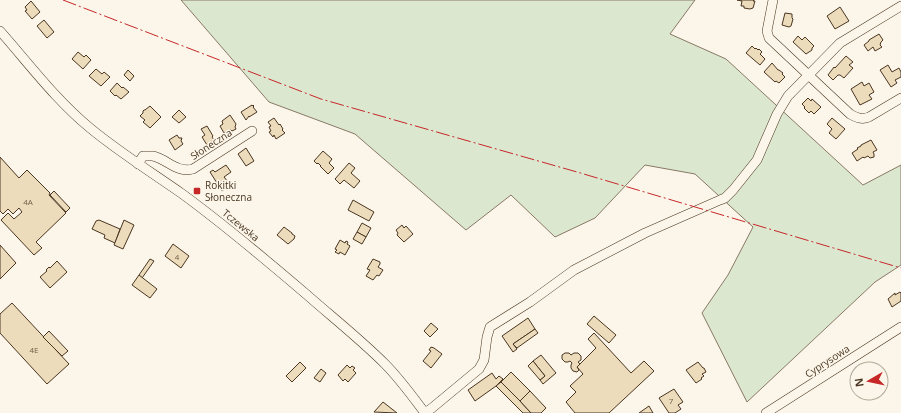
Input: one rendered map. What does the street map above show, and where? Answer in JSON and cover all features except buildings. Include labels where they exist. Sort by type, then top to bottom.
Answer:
[{"type":"street","points":[[773,0],[767,30],[769,38],[850,114],[860,119],[865,119],[901,98]]},
{"type":"street","points":[[425,413],[479,369],[484,360],[490,327],[530,302],[574,270],[645,233],[729,195],[757,160],[783,102],[808,74],[840,43],[901,6]]},
{"type":"street","name":"Tczewska","points":[[0,31],[48,88],[69,109],[106,141],[181,193],[239,237],[341,324],[385,364],[425,413]]},
{"type":"street","name":"Słoneczna","points":[[138,164],[143,156],[154,156],[180,169],[192,169],[252,131]]},
{"type":"street","name":"Cyprysowa","points":[[766,413],[901,327]]},
{"type":"green space","points":[[181,0],[695,0],[670,34],[726,59],[863,185],[901,165],[901,265],[875,282],[747,402],[702,313],[728,275],[753,227],[695,174],[645,165],[595,218],[555,237],[511,195],[466,230],[355,134],[269,102]]},
{"type":"power","points":[[63,0],[321,99],[577,172],[901,268]]},
{"type":"place","name":"Rokitki Słoneczna","points":[[197,191]]}]
